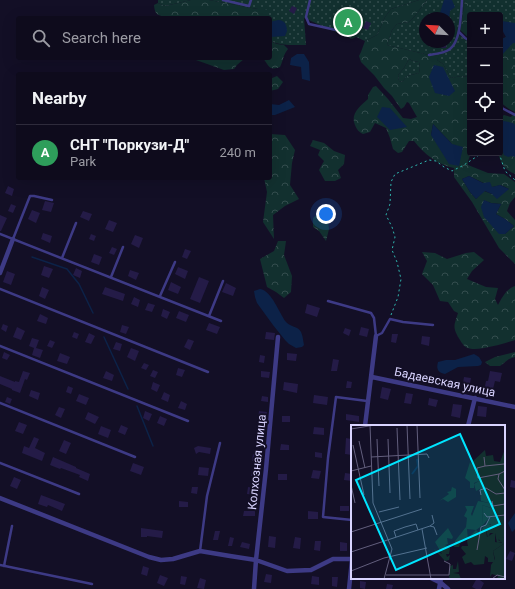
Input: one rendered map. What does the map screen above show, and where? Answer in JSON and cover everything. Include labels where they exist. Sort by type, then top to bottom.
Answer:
[{"type":"street","points":[[0,273],[13,239]]},
{"type":"street","points":[[366,425],[376,336]]},
{"type":"street","name":"Колхозная улица","points":[[254,589],[278,337]]},
{"type":"street","name":"Бадаевская улица","points":[[372,377],[515,407]]},
{"type":"street","points":[[468,425],[475,398]]},
{"type":"street","points":[[0,498],[149,557],[161,560],[173,560],[200,551],[256,560],[287,571],[311,570],[333,559],[351,560]]},
{"type":"street","points":[[349,589],[351,570]]},
{"type":"street","points":[[439,589],[441,580]]},
{"type":"street","points":[[441,580],[448,589]]},
{"type":"lane","points":[[223,0],[249,6],[251,0]]},
{"type":"lane","points":[[310,0],[306,17],[309,24],[336,30]]},
{"type":"lane","points":[[429,55],[449,50],[454,46],[459,31],[462,0]]},
{"type":"lane","points":[[459,31],[467,39]]},
{"type":"lane","points":[[503,109],[515,115]]},
{"type":"lane","points":[[13,239],[30,196],[52,200]]},
{"type":"lane","points":[[62,258],[76,223]]},
{"type":"lane","points":[[0,234],[221,321]]},
{"type":"lane","points":[[111,278],[123,247]]},
{"type":"lane","points":[[160,296],[175,262]]},
{"type":"lane","points":[[210,316],[223,281]]},
{"type":"lane","points":[[0,289],[208,372]]},
{"type":"lane","points":[[328,302],[371,313],[374,318],[376,336],[382,333],[390,319],[403,322],[433,324]]},
{"type":"lane","points":[[0,346],[188,421]]},
{"type":"lane","points":[[351,520],[323,517],[328,458],[336,397],[368,401]]},
{"type":"lane","points":[[0,403],[135,457]]},
{"type":"lane","points":[[200,551],[207,496],[220,443]]},
{"type":"lane","points":[[0,463],[79,494]]},
{"type":"lane","points":[[4,566],[12,526]]},
{"type":"lane","points":[[0,565],[92,584]]},
{"type":"path","points":[[390,319],[398,297],[400,279],[397,262],[392,250],[395,238],[392,227],[386,215],[390,204],[391,182],[395,174],[429,160],[436,160],[444,167],[452,171],[478,156]]},
{"type":"path","points":[[499,156],[505,171],[515,180]]},
{"type":"green space","points":[[158,0],[191,0],[165,6],[158,3]]},
{"type":"green space","points":[[191,0],[209,0],[268,10],[269,16],[162,16],[157,14],[154,9],[154,5],[158,3],[165,6]]},
{"type":"green space","points":[[209,0],[419,0],[391,9],[385,17],[377,35],[365,41],[356,37],[352,39],[304,18],[306,45],[272,42],[272,16],[269,16],[264,9]]},
{"type":"green space","points":[[419,0],[427,0],[409,22],[397,24],[392,30],[387,45],[433,56],[440,54],[437,60],[443,64],[451,78],[467,77],[467,156],[470,156],[468,165],[488,173],[504,174],[515,182],[515,197],[510,203],[507,211],[515,220],[515,264],[499,248],[472,202],[454,177],[454,168],[448,167],[432,158],[414,141],[409,141],[402,152],[398,153],[393,149],[386,128],[375,123],[370,132],[363,134],[358,131],[354,121],[355,114],[359,107],[368,99],[368,95],[373,87],[376,86],[403,118],[411,119],[417,117],[407,102],[401,109],[392,96],[361,62],[359,56],[365,41],[377,35],[385,17],[391,9]],"holes":[[[409,59],[419,62],[419,73],[407,76],[402,82],[399,81],[398,75]],[[433,124],[452,144],[431,135]],[[469,176],[492,187],[501,185],[509,189],[492,194],[484,191],[476,199],[462,179]],[[484,200],[491,203],[501,204],[496,214],[514,226],[505,234]]]},
{"type":"green space","points":[[427,0],[465,0],[459,35],[467,40],[467,77],[451,78],[443,64],[437,60],[439,55],[433,56],[387,45],[392,30],[397,24],[409,22]]},
{"type":"green space","points":[[465,0],[468,0],[467,36],[460,30]]},
{"type":"green space","points":[[468,0],[515,0],[515,80],[513,79],[503,53],[503,38],[506,37],[503,25],[503,12],[468,12]]},
{"type":"green space","points":[[272,42],[284,45],[288,49],[280,67],[271,68],[264,60],[272,60]]},
{"type":"green space","points":[[513,43],[515,112],[503,104],[503,53]]},
{"type":"green space","points":[[409,59],[419,62],[419,73],[407,76],[402,82],[399,81],[398,75]]},
{"type":"green space","points":[[196,60],[243,60],[234,69],[224,70]]},
{"type":"green space","points":[[277,76],[283,82],[278,89],[272,90],[272,78]]},
{"type":"green space","points":[[515,112],[515,174],[504,166],[499,156],[503,156],[503,116],[511,117]]},
{"type":"green space","points":[[272,134],[285,135],[295,150],[290,185],[299,199],[285,206],[273,215],[274,239],[263,222],[267,192],[264,180],[272,180]]},
{"type":"green space","points":[[313,140],[324,143],[334,151],[345,155],[344,164],[338,170],[341,178],[335,181],[325,181],[319,170],[324,161],[318,155],[320,150],[310,146]]},
{"type":"green space","points":[[322,210],[331,217],[328,222],[329,229],[326,241],[319,231],[313,227],[313,218]]},
{"type":"green space","points":[[278,241],[286,241],[284,255],[292,276],[291,292],[284,298],[267,287],[260,259],[274,251]]},
{"type":"green space","points":[[422,252],[435,253],[447,259],[474,252],[484,260],[472,271],[467,279],[486,287],[498,288],[495,299],[498,305],[507,291],[515,286],[515,340],[492,347],[478,349],[472,349],[464,346],[457,336],[455,329],[458,313],[454,311],[448,302],[440,301],[433,285],[422,274],[427,261]]},
{"type":"green space","points":[[515,352],[515,357],[509,359],[500,366],[490,366],[485,362],[495,357]]},
{"type":"water","points":[[444,0],[452,0],[455,7],[450,12],[440,12]]},
{"type":"water","points":[[278,20],[284,22],[287,31],[285,36],[272,37],[272,22]]},
{"type":"water","points":[[503,21],[515,23],[515,43],[513,43],[503,54],[503,38],[506,37],[503,32]]},
{"type":"water","points":[[297,54],[304,54],[309,62],[310,81],[302,79],[301,67],[290,65],[291,58]]},
{"type":"water","points":[[434,65],[443,67],[455,91],[449,96],[435,93],[429,77]]},
{"type":"water","points":[[289,100],[295,107],[272,115],[272,104],[279,105]]},
{"type":"water","points":[[382,107],[390,108],[407,127],[390,130],[377,117]]},
{"type":"water","points":[[503,121],[513,123],[515,125],[515,157],[508,157],[504,155]]},
{"type":"water","points":[[433,124],[452,144],[463,147],[459,166],[449,164],[431,135]]},
{"type":"water","points":[[469,176],[483,183],[490,182],[492,187],[500,185],[509,189],[497,199],[492,194],[485,191],[476,199],[462,179]]},
{"type":"water","points":[[484,200],[491,203],[501,204],[496,214],[514,226],[505,234],[499,234],[484,217],[481,207]]},
{"type":"water","points":[[260,289],[272,298],[286,322],[300,330],[304,345],[302,347],[296,348],[289,344],[257,303],[254,291]]},
{"type":"water","points":[[474,354],[479,357],[482,362],[481,365],[458,367],[445,374],[438,370],[438,362],[455,360]]},
{"type":"water","points":[[515,513],[515,529],[512,532],[508,523]]},
{"type":"building","points":[[292,6],[297,8],[294,14],[289,11]]},
{"type":"building","points":[[366,21],[371,23],[368,30],[363,28]]},
{"type":"building","points":[[8,186],[14,189],[12,196],[5,193]]},
{"type":"building","points":[[45,201],[54,203],[51,212],[42,210]]},
{"type":"building","points":[[11,204],[16,206],[13,213],[8,211]]},
{"type":"building","points":[[32,210],[40,213],[36,223],[28,219]]},
{"type":"building","points":[[83,211],[92,214],[89,221],[80,217]]},
{"type":"building","points":[[0,215],[7,218],[1,231],[0,231]]},
{"type":"building","points":[[109,220],[117,223],[113,232],[105,229]]},
{"type":"building","points":[[43,233],[52,236],[50,243],[41,239]]},
{"type":"building","points":[[91,234],[96,236],[94,241],[89,239]]},
{"type":"building","points":[[135,235],[143,238],[139,248],[131,244]]},
{"type":"building","points":[[112,247],[117,249],[114,255],[109,253]]},
{"type":"building","points":[[185,249],[191,251],[187,259],[182,257]]},
{"type":"building","points":[[94,254],[102,257],[99,265],[91,262]]},
{"type":"building","points":[[44,266],[53,269],[49,278],[41,275]]},
{"type":"building","points":[[178,267],[188,271],[185,279],[175,274]]},
{"type":"building","points":[[76,268],[82,271],[80,278],[73,275]]},
{"type":"building","points":[[130,270],[139,273],[136,280],[128,276]]},
{"type":"building","points":[[7,271],[15,274],[11,285],[3,282]]},
{"type":"building","points":[[199,277],[209,281],[200,303],[190,299]]},
{"type":"building","points":[[171,282],[181,287],[178,294],[168,290]]},
{"type":"building","points":[[226,283],[236,288],[233,296],[222,292]]},
{"type":"building","points":[[42,287],[49,290],[45,299],[39,296]]},
{"type":"building","points":[[105,287],[125,294],[123,301],[102,294]]},
{"type":"building","points":[[134,297],[140,300],[138,307],[131,304]]},
{"type":"building","points":[[148,303],[155,305],[152,312],[145,310]]},
{"type":"building","points":[[307,304],[320,308],[317,317],[305,313]]},
{"type":"building","points":[[163,309],[170,312],[167,319],[161,316]]},
{"type":"building","points":[[179,311],[189,315],[186,322],[176,318]]},
{"type":"building","points":[[40,314],[48,318],[46,324],[37,321]]},
{"type":"building","points":[[209,323],[220,327],[217,334],[206,330]]},
{"type":"building","points":[[3,324],[8,326],[6,332],[1,329]]},
{"type":"building","points":[[122,325],[129,327],[126,334],[120,332]]},
{"type":"building","points":[[17,327],[25,331],[21,340],[13,337]]},
{"type":"building","points":[[361,327],[369,329],[367,337],[359,335]]},
{"type":"building","points":[[345,328],[351,330],[349,336],[343,333]]},
{"type":"building","points":[[74,332],[79,334],[77,339],[72,337]]},
{"type":"building","points":[[266,332],[275,333],[274,340],[265,339]]},
{"type":"building","points":[[89,333],[95,336],[91,344],[85,342]]},
{"type":"building","points":[[392,334],[398,334],[396,343],[391,342]]},
{"type":"building","points":[[422,336],[430,337],[429,346],[421,344]]},
{"type":"building","points":[[32,338],[39,340],[36,348],[43,350],[40,358],[32,355],[34,348],[29,346]]},
{"type":"building","points":[[188,339],[194,341],[190,350],[184,347]]},
{"type":"building","points":[[50,340],[55,342],[52,348],[47,346]]},
{"type":"building","points":[[116,342],[122,344],[120,351],[113,349]]},
{"type":"building","points":[[131,348],[139,351],[135,361],[127,357]]},
{"type":"building","points":[[4,352],[10,355],[7,360],[2,358]]},
{"type":"building","points":[[60,353],[70,357],[67,364],[57,361]]},
{"type":"building","points":[[287,353],[297,354],[296,361],[287,360]]},
{"type":"building","points":[[260,355],[265,356],[264,363],[259,362]]},
{"type":"building","points":[[333,359],[339,360],[337,371],[331,371]]},
{"type":"building","points":[[144,363],[149,365],[146,370],[141,368]]},
{"type":"building","points":[[178,368],[185,370],[182,377],[176,375]]},
{"type":"building","points":[[153,370],[158,372],[155,378],[150,376]]},
{"type":"building","points":[[23,371],[30,373],[27,380],[25,379],[20,393],[0,384],[0,376],[15,382],[19,382]]},
{"type":"building","points":[[106,371],[114,375],[112,381],[103,378]]},
{"type":"building","points":[[261,371],[270,372],[269,378],[261,377]]},
{"type":"building","points":[[490,371],[502,373],[500,382],[495,381],[492,393],[484,391]]},
{"type":"building","points":[[464,377],[471,378],[469,389],[462,388]]},
{"type":"building","points":[[347,381],[352,382],[351,388],[346,388]]},
{"type":"building","points":[[153,382],[160,385],[157,392],[151,389]]},
{"type":"building","points":[[284,382],[298,384],[297,393],[283,390]]},
{"type":"building","points":[[68,386],[73,388],[71,394],[66,392]]},
{"type":"building","points":[[382,387],[391,389],[388,400],[380,398]]},
{"type":"building","points":[[31,390],[40,393],[38,400],[29,396]]},
{"type":"building","points":[[164,392],[170,395],[168,402],[161,399]]},
{"type":"building","points":[[406,393],[413,394],[411,404],[404,403]]},
{"type":"building","points":[[79,394],[89,398],[86,405],[76,401]]},
{"type":"building","points":[[314,395],[328,397],[327,405],[313,403]]},
{"type":"building","points":[[262,396],[268,397],[268,402],[261,401]]},
{"type":"building","points":[[7,397],[12,399],[10,404],[5,402]]},
{"type":"building","points":[[429,398],[438,400],[436,407],[428,405]]},
{"type":"building","points":[[181,401],[187,404],[185,410],[178,408]]},
{"type":"building","points":[[453,404],[462,405],[460,418],[451,416]]},
{"type":"building","points":[[478,406],[487,407],[486,417],[477,416]]},
{"type":"building","points":[[59,407],[65,409],[61,418],[55,415]]},
{"type":"building","points":[[145,411],[152,414],[149,421],[143,418]]},
{"type":"building","points":[[259,411],[267,412],[266,418],[258,418]]},
{"type":"building","points":[[88,412],[99,417],[95,424],[85,419]]},
{"type":"building","points":[[346,414],[359,416],[359,422],[346,420]]},
{"type":"building","points":[[160,416],[167,419],[164,426],[157,423]]},
{"type":"building","points":[[282,416],[290,416],[290,422],[282,422]]},
{"type":"building","points":[[19,422],[27,425],[23,434],[15,431]]},
{"type":"building","points":[[121,425],[128,428],[125,435],[118,432]]},
{"type":"building","points":[[101,426],[111,430],[108,438],[98,434]]},
{"type":"building","points":[[314,427],[324,428],[324,435],[313,434]]},
{"type":"building","points":[[256,431],[264,432],[264,439],[256,438]]},
{"type":"building","points":[[34,437],[39,439],[35,448],[45,453],[42,461],[22,453],[24,446],[29,448]]},
{"type":"building","points":[[346,438],[351,439],[351,455],[345,454]]},
{"type":"building","points":[[64,440],[71,443],[66,454],[59,451]]},
{"type":"building","points":[[281,444],[289,445],[289,450],[280,450]]},
{"type":"building","points":[[198,446],[211,448],[210,454],[199,452],[196,454],[194,448]]},
{"type":"building","points":[[315,452],[322,453],[322,458],[315,457]]},
{"type":"building","points":[[253,454],[261,454],[261,462],[252,461]]},
{"type":"building","points":[[53,457],[90,474],[88,481],[79,477],[80,475],[50,465]]},
{"type":"building","points":[[133,463],[144,467],[141,475],[130,471]]},
{"type":"building","points":[[199,467],[209,468],[208,476],[198,475]]},
{"type":"building","points":[[252,469],[260,470],[260,477],[251,476]]},
{"type":"building","points":[[313,470],[321,471],[319,479],[311,478]]},
{"type":"building","points":[[345,473],[351,474],[351,481],[344,480]]},
{"type":"building","points":[[278,474],[287,474],[287,480],[278,480]]},
{"type":"building","points":[[14,477],[21,480],[17,489],[10,486]]},
{"type":"building","points":[[511,480],[515,481],[515,488],[510,487]]},
{"type":"building","points":[[192,487],[198,487],[197,494],[191,493]]},
{"type":"building","points":[[248,487],[257,488],[256,495],[247,494]]},
{"type":"building","points":[[41,495],[65,504],[62,511],[48,505],[47,507],[38,504]]},
{"type":"building","points":[[179,501],[188,502],[188,507],[179,507]]},
{"type":"building","points":[[340,506],[349,506],[349,511],[340,511]]},
{"type":"building","points":[[244,511],[255,511],[255,516],[243,516]]},
{"type":"building","points":[[308,511],[318,512],[318,519],[308,519]]},
{"type":"building","points":[[141,528],[163,531],[162,538],[147,536],[141,537]]},
{"type":"building","points":[[215,531],[220,531],[218,540],[213,540]]},
{"type":"building","points":[[269,536],[276,537],[275,548],[268,547]]},
{"type":"building","points":[[230,537],[234,538],[232,546],[228,546]]},
{"type":"building","points":[[295,537],[301,538],[300,549],[293,548]]},
{"type":"building","points":[[315,541],[321,541],[320,551],[314,550]]},
{"type":"building","points":[[242,542],[250,544],[249,549],[240,547]]},
{"type":"building","points":[[340,542],[347,543],[347,551],[340,551]]},
{"type":"building","points":[[510,551],[515,553],[512,561],[506,559]]},
{"type":"building","points":[[143,566],[149,568],[147,576],[141,574]]},
{"type":"building","points":[[266,574],[272,575],[271,583],[264,582]]},
{"type":"building","points":[[160,575],[168,578],[164,586],[157,583]]},
{"type":"building","points":[[181,576],[187,577],[185,585],[180,584]]},
{"type":"building","points":[[312,576],[319,577],[319,585],[311,584]]},
{"type":"building","points":[[332,577],[338,577],[337,587],[332,586]]},
{"type":"building","points":[[200,578],[206,580],[204,589],[197,588]]},
{"type":"building","points":[[476,579],[484,583],[481,589],[472,587]]},
{"type":"building","points":[[360,581],[366,582],[365,589],[360,588]]},
{"type":"building","points":[[387,584],[393,585],[392,589],[386,589]]},
{"type":"waterway","points":[[32,257],[67,269],[79,284],[93,313]]},
{"type":"waterway","points":[[104,337],[128,389]]},
{"type":"waterway","points":[[137,406],[153,446]]},
{"type":"place","name":"СНТ \"Поркузи-Д\"","points":[[348,22]]}]
